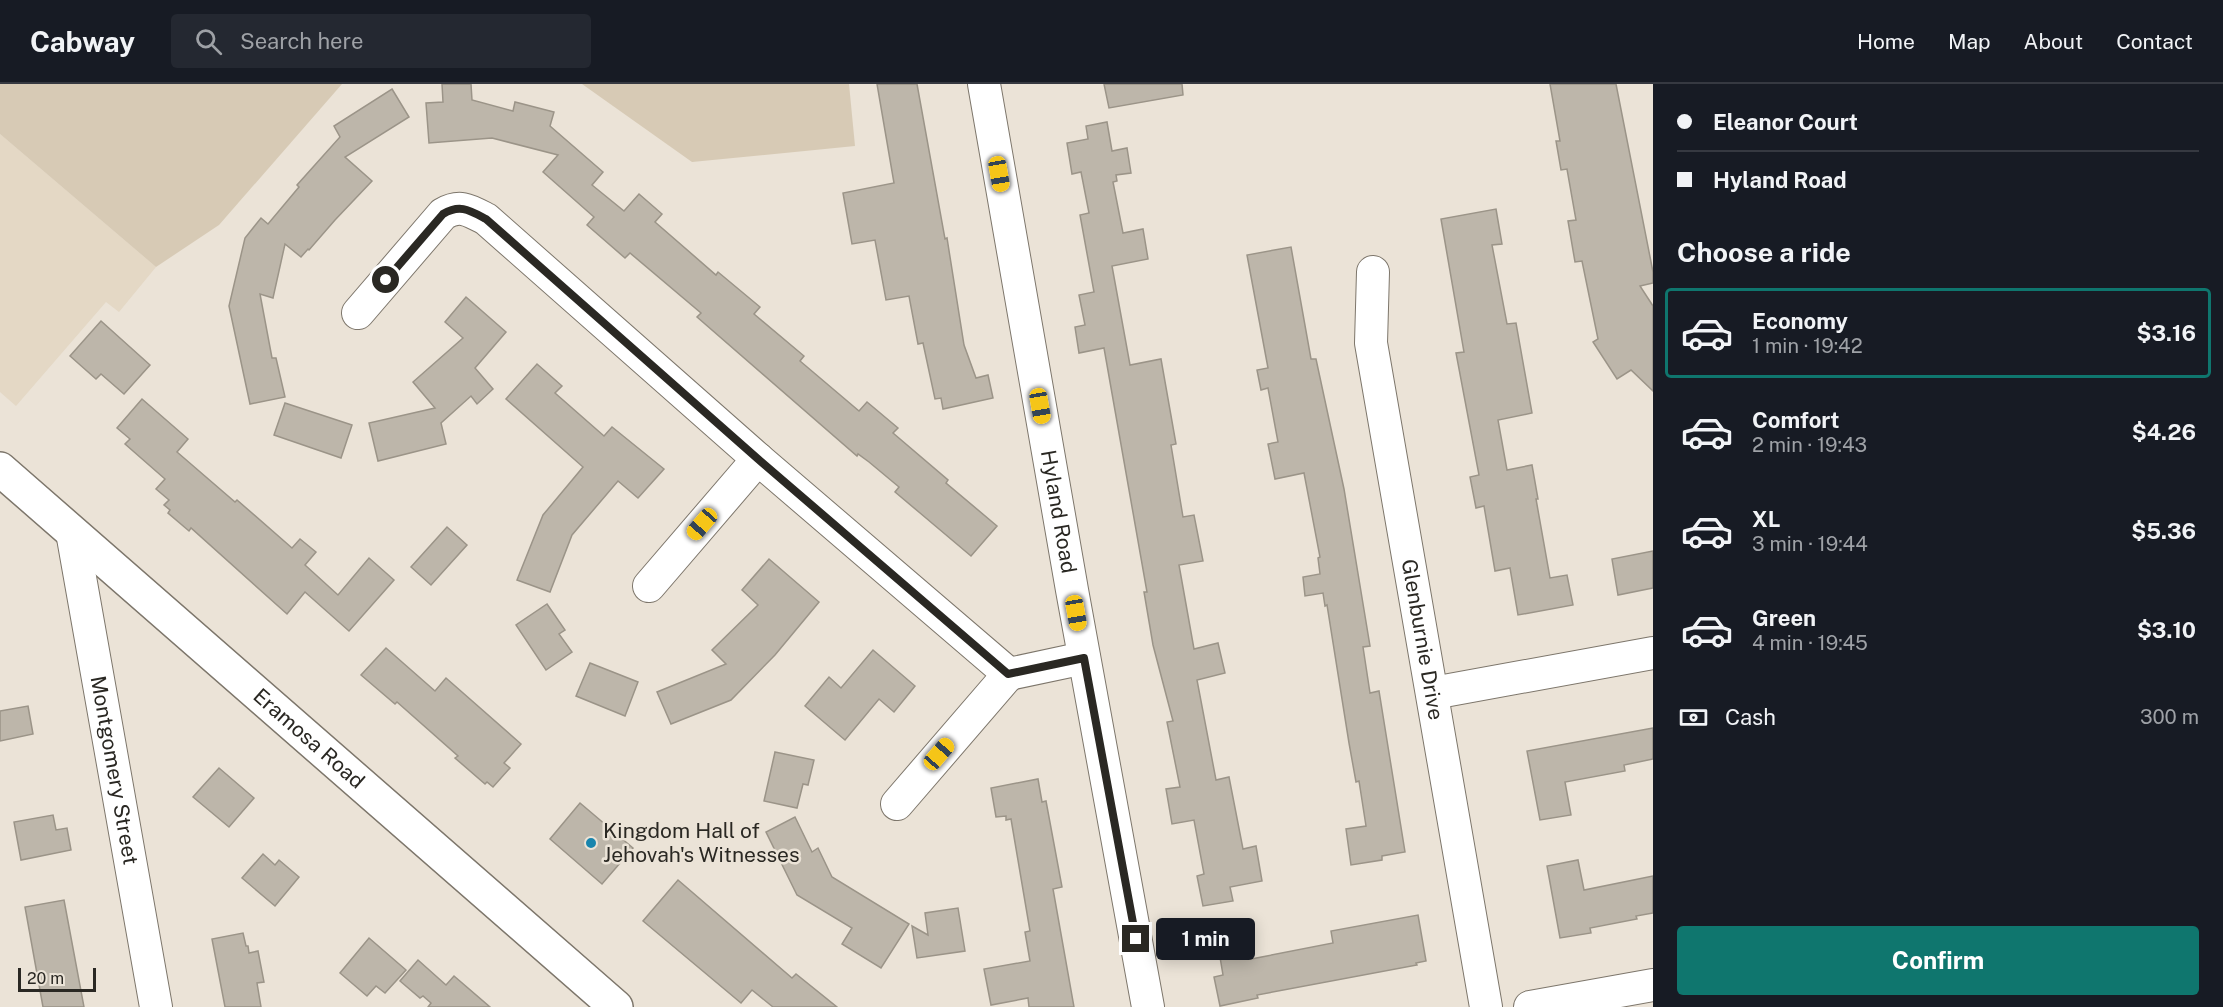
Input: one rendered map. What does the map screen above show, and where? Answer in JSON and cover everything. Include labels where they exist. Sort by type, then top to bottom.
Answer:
[{"type":"main road","name":"Eramosa Road","points":[[0,470],[616,1007]]},
{"type":"street","name":"Hyland Road","points":[[984,84],[1084,658],[1148,1007]]},
{"type":"street","points":[[358,313],[443,214],[453,208],[468,209],[486,219],[758,459],[1008,674]]},
{"type":"street","name":"Glenburnie Drive","points":[[1373,272],[1371,343],[1486,1007]]},
{"type":"street","points":[[649,586],[758,459]]},
{"type":"street","name":"Montgomery Street","points":[[72,532],[156,1007]]},
{"type":"street","points":[[1433,693],[1653,653]]},
{"type":"street","points":[[897,804],[1008,674],[1084,658]]},
{"type":"street","points":[[1530,1007],[1653,985]]},
{"type":"shaded area","points":[[0,84],[342,84],[219,225],[156,267],[0,134]]},
{"type":"shaded area","points":[[582,84],[849,84],[855,146],[692,162]]},
{"type":"shaded area","points":[[0,134],[156,267],[119,312],[106,302],[16,406],[0,392]]},
{"type":"building","points":[[442,84],[471,84],[472,100],[513,111],[515,102],[554,112],[550,126],[603,172],[592,185],[624,211],[639,194],[662,214],[655,222],[716,275],[718,272],[760,307],[754,314],[804,356],[800,361],[859,411],[867,402],[898,428],[893,433],[948,480],[946,483],[997,526],[971,556],[895,492],[899,487],[869,462],[858,454],[857,456],[697,317],[701,313],[630,253],[625,258],[587,225],[594,217],[543,172],[558,155],[492,138],[429,143],[426,103],[443,102]]},
{"type":"building","points":[[877,84],[917,84],[945,239],[947,238],[964,345],[976,378],[988,375],[993,398],[943,409],[941,398],[935,399],[923,343],[918,344],[909,296],[886,300],[875,240],[852,244],[843,193],[894,183]]},
{"type":"building","points":[[1104,84],[1182,84],[1183,95],[1109,108]]},
{"type":"building","points":[[1550,84],[1616,84],[1653,272],[1653,283],[1640,286],[1653,306],[1653,391],[1631,370],[1617,379],[1593,342],[1598,339],[1582,261],[1575,262],[1568,221],[1576,220],[1567,169],[1561,170],[1556,141],[1560,141]]},
{"type":"building","points":[[392,89],[409,117],[345,157],[372,181],[301,257],[285,244],[273,298],[260,294],[272,358],[276,358],[285,397],[250,404],[229,306],[245,238],[261,218],[268,224],[299,187],[297,185],[340,137],[334,126]]},
{"type":"building","points":[[1107,122],[1112,151],[1127,148],[1131,173],[1116,175],[1117,181],[1113,182],[1123,233],[1143,229],[1148,259],[1112,266],[1130,365],[1161,359],[1176,444],[1171,445],[1183,517],[1194,515],[1203,561],[1179,565],[1194,649],[1218,643],[1225,673],[1197,680],[1216,780],[1229,777],[1243,849],[1256,846],[1262,881],[1230,887],[1233,901],[1203,906],[1197,876],[1204,874],[1194,820],[1172,824],[1166,789],[1180,787],[1167,722],[1173,721],[1153,645],[1144,592],[1147,592],[1104,348],[1079,353],[1075,327],[1085,325],[1079,295],[1094,292],[1080,215],[1089,213],[1081,172],[1072,174],[1067,143],[1088,139],[1086,126]]},
{"type":"building","points":[[1496,209],[1502,244],[1492,245],[1507,324],[1516,323],[1532,413],[1498,420],[1507,470],[1532,465],[1550,578],[1567,575],[1573,605],[1518,615],[1510,568],[1495,571],[1484,506],[1476,508],[1470,477],[1479,475],[1456,353],[1464,352],[1441,219]]},
{"type":"building","points":[[1291,247],[1311,359],[1316,359],[1344,489],[1370,646],[1363,647],[1370,693],[1379,691],[1405,852],[1382,856],[1382,860],[1351,865],[1346,829],[1366,826],[1359,781],[1356,782],[1327,605],[1325,606],[1323,593],[1305,596],[1303,577],[1320,574],[1318,558],[1320,557],[1304,473],[1275,479],[1268,444],[1278,442],[1268,388],[1261,390],[1257,370],[1268,368],[1247,255]]},
{"type":"building","points":[[466,297],[506,332],[475,368],[493,389],[477,404],[471,396],[441,423],[446,444],[378,461],[369,423],[435,408],[413,382],[463,338],[445,322]]},
{"type":"building","points":[[101,321],[150,365],[124,394],[101,374],[96,379],[70,356]]},
{"type":"building","points":[[537,364],[562,386],[555,393],[604,436],[612,427],[664,469],[638,498],[618,481],[572,535],[550,592],[517,580],[543,515],[583,467],[506,399]]},
{"type":"building","points":[[142,399],[188,439],[177,452],[292,548],[300,539],[316,552],[305,565],[338,595],[369,558],[394,580],[349,631],[305,592],[287,614],[191,528],[189,531],[168,513],[170,510],[164,505],[169,500],[156,489],[165,479],[125,444],[130,439],[117,428]]},
{"type":"building","points":[[285,403],[352,425],[341,458],[274,435]]},
{"type":"building","points":[[447,527],[467,545],[431,585],[411,567]]},
{"type":"building","points":[[1653,551],[1653,588],[1618,595],[1612,559]]},
{"type":"building","points":[[769,559],[819,602],[775,655],[731,700],[671,724],[657,692],[726,664],[712,650],[758,605],[742,590]]},
{"type":"building","points":[[547,604],[565,630],[559,634],[572,652],[546,670],[516,625]]},
{"type":"building","points":[[386,648],[435,691],[446,678],[521,744],[504,763],[510,768],[493,787],[487,782],[485,784],[455,758],[458,756],[397,702],[395,704],[361,675]]},
{"type":"building","points":[[873,650],[915,686],[894,712],[879,699],[845,740],[805,706],[829,677],[841,688]]},
{"type":"building","points":[[590,663],[638,682],[625,716],[576,696]]},
{"type":"building","points":[[28,706],[33,734],[0,741],[0,711]]},
{"type":"building","points":[[1653,728],[1653,759],[1624,765],[1625,771],[1565,782],[1571,815],[1540,820],[1527,751]]},
{"type":"building","points":[[775,752],[814,760],[808,785],[803,784],[797,808],[764,801]]},
{"type":"building","points":[[219,768],[254,798],[229,827],[193,797]]},
{"type":"building","points":[[1038,779],[1042,802],[1046,801],[1062,887],[1053,889],[1074,1007],[1029,1007],[1028,998],[991,1005],[984,969],[1030,961],[1025,932],[1030,931],[1011,819],[1006,820],[1006,816],[996,817],[991,788]]},
{"type":"building","name":"Kingdom Hall of Jehovah's Witnesses","points":[[580,803],[633,848],[602,884],[550,839]]},
{"type":"building","points":[[53,815],[56,830],[67,828],[71,850],[21,860],[14,822]]},
{"type":"building","points":[[795,817],[812,852],[818,848],[832,877],[909,924],[881,968],[842,944],[852,928],[797,895],[766,832]]},
{"type":"building","points":[[263,854],[275,865],[279,860],[299,877],[275,906],[242,878]]},
{"type":"building","points":[[1578,860],[1584,890],[1653,876],[1653,913],[1636,916],[1637,919],[1590,928],[1591,933],[1560,938],[1547,866]]},
{"type":"building","points":[[678,880],[792,978],[796,974],[837,1007],[773,1007],[752,990],[741,1003],[643,921]]},
{"type":"building","points":[[64,900],[84,1007],[43,1007],[25,907]]},
{"type":"building","points":[[958,908],[965,951],[917,958],[912,926],[928,935],[925,913]]},
{"type":"building","points":[[1418,915],[1426,961],[1416,963],[1417,965],[1257,995],[1258,998],[1220,1006],[1214,977],[1223,975],[1219,951],[1248,945],[1251,959],[1333,943],[1331,931]]},
{"type":"building","points":[[243,933],[249,953],[258,951],[264,982],[257,983],[261,1007],[225,1007],[212,939]]},
{"type":"building","points":[[369,938],[406,970],[385,993],[376,986],[367,996],[340,973]]},
{"type":"building","points":[[418,960],[446,985],[454,976],[490,1007],[428,1007],[431,1003],[423,996],[420,998],[400,981]]},
{"type":"place","name":"Kingdom Hall of Jehovah's Witnesses","points":[[591,843]]},
{"type":"route","points":[[386,280],[443,214],[453,208],[468,209],[486,219],[758,459],[1008,674],[1084,658],[1136,939]]}]
